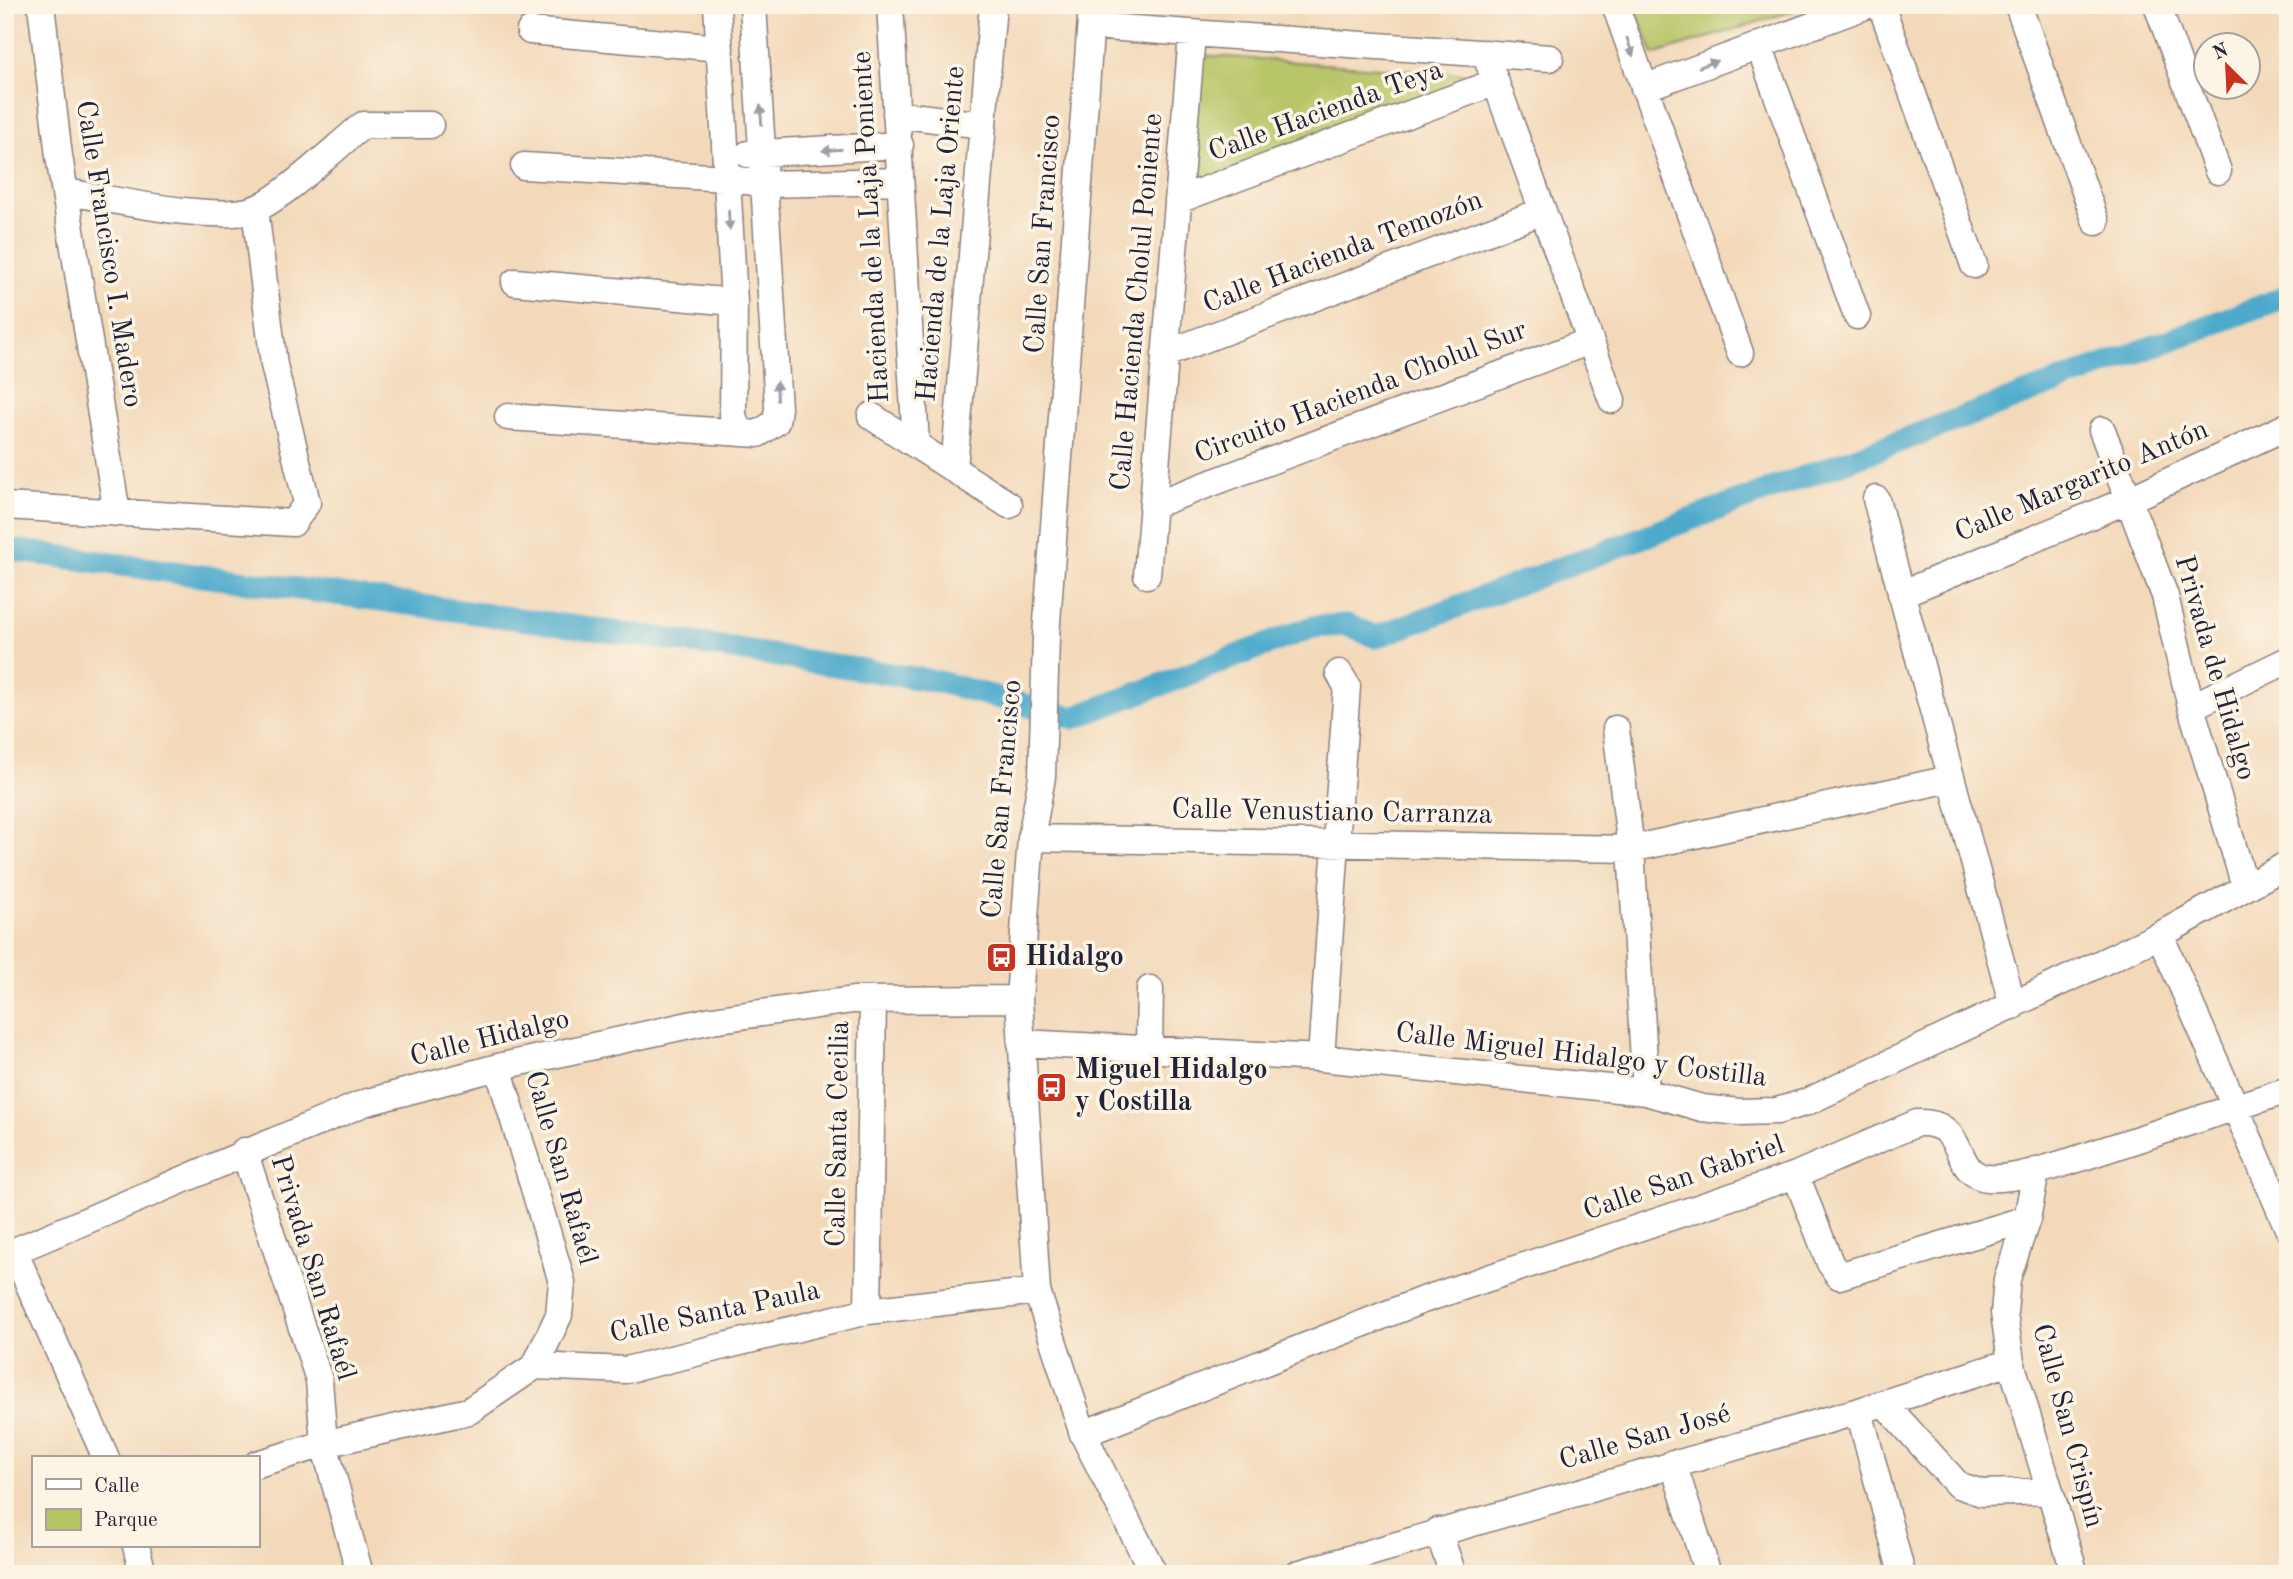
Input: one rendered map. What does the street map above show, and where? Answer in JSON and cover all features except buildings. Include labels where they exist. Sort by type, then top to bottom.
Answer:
[{"type":"street","name":"Calle Francisco I. Madero","points":[[41,5],[66,192],[117,513]]},
{"type":"street","points":[[717,5],[734,302],[733,415],[736,426],[744,432]]},
{"type":"street","points":[[508,417],[758,434],[776,422],[778,408],[764,154],[753,5]]},
{"type":"street","name":"Hacienda de la Laja Poniente","points":[[890,5],[916,444]]},
{"type":"street","name":"Hacienda de la Laja Oriente","points":[[954,468],[993,5]]},
{"type":"street","points":[[1615,5],[1740,353]]},
{"type":"street","points":[[1644,88],[1867,5]]},
{"type":"street","points":[[1881,5],[1974,265]]},
{"type":"street","points":[[2018,5],[2096,222]]},
{"type":"street","points":[[2157,5],[2218,171]]},
{"type":"street","points":[[1091,16],[1192,35],[1550,58]]},
{"type":"street","name":"Calle San Francisco","points":[[1091,16],[1045,685],[1042,777],[1031,838],[1019,999],[1037,1291],[1083,1434],[1154,1574]]},
{"type":"street","points":[[530,31],[720,48]]},
{"type":"street","name":"Calle Hacienda Cholul Poniente","points":[[1147,575],[1192,35]]},
{"type":"street","points":[[1759,45],[1857,316]]},
{"type":"street","points":[[1485,53],[1612,400]]},
{"type":"street","name":"Calle Hacienda Teya","points":[[1178,200],[1496,82]]},
{"type":"street","points":[[896,114],[983,125]]},
{"type":"street","points":[[66,192],[225,215],[255,209],[293,183],[363,125],[430,125]]},
{"type":"street","points":[[524,166],[726,166],[764,154],[900,145]]},
{"type":"street","points":[[726,166],[765,184],[900,181]]},
{"type":"street","points":[[5,506],[293,523],[307,503],[274,365],[255,209]]},
{"type":"street","name":"Calle Hacienda Temozón","points":[[1165,354],[1543,211]]},
{"type":"street","points":[[515,282],[734,302]]},
{"type":"street","name":"Circuito Hacienda Cholul Sur","points":[[1153,505],[1590,341]]},
{"type":"street","points":[[871,416],[1009,505]]},
{"type":"street","name":"Calle Margarito Antón","points":[[1901,594],[2126,501],[2288,426]]},
{"type":"street","name":"Privada de Hidalgo","points":[[2102,430],[2126,501],[2165,596],[2191,707],[2245,886]]},
{"type":"street","points":[[1877,499],[2013,1006]]},
{"type":"street","points":[[2191,707],[2288,660]]},
{"type":"street","points":[[1321,1058],[1347,685],[1339,673]]},
{"type":"street","points":[[1616,729],[1631,849],[1646,1092]]},
{"type":"street","name":"Calle Venustiano Carranza","points":[[1031,838],[1335,846],[1631,849],[1950,779]]},
{"type":"street","name":"Calle Miguel Hidalgo y Costilla","points":[[1021,1043],[1321,1058],[1646,1092],[1702,1108],[1777,1111],[1807,1102],[2160,935],[2288,864]]},
{"type":"street","points":[[2160,935],[2233,1108],[2288,1228]]},
{"type":"street","points":[[1149,1049],[1150,989]]},
{"type":"street","name":"Calle Hidalgo","points":[[10,1253],[244,1151],[364,1103],[498,1067],[712,1020],[853,1000],[1019,999]]},
{"type":"street","name":"Calle Santa Cecilia","points":[[868,1311],[873,1000]]},
{"type":"street","name":"Calle San Rafaél","points":[[498,1067],[562,1282],[559,1315],[536,1366]]},
{"type":"street","name":"Calle San Gabriel","points":[[1083,1434],[1420,1301],[1796,1175],[1917,1123],[1933,1122],[1946,1128],[1971,1172],[1987,1178],[2036,1171],[2288,1090]]},
{"type":"street","name":"Privada San Rafaél","points":[[244,1151],[319,1380],[324,1444]]},
{"type":"street","name":"Calle San Crispín","points":[[2036,1171],[2027,1219],[2007,1279],[2004,1313],[2011,1362],[2075,1574]]},
{"type":"street","points":[[1796,1175],[1830,1263],[1839,1276],[2027,1219]]},
{"type":"street","points":[[10,1253],[105,1456]]},
{"type":"street","name":"Calle Santa Paula","points":[[536,1366],[626,1370],[868,1311],[1037,1291]]},
{"type":"street","name":"Calle San José","points":[[1297,1574],[1871,1407],[2011,1362]]},
{"type":"street","points":[[259,1463],[324,1444],[469,1411],[536,1366]]},
{"type":"street","points":[[1871,1407],[1958,1485],[1983,1493],[2050,1491]]},
{"type":"street","points":[[1871,1407],[1902,1574]]},
{"type":"street","points":[[324,1444],[360,1574]]},
{"type":"street","points":[[1673,1463],[1709,1574]]},
{"type":"street","points":[[1438,1531],[1453,1574]]},
{"type":"street","points":[[136,1548],[143,1574]]},
{"type":"green space","points":[[1634,5],[1812,5],[1653,55]]},
{"type":"green space","points":[[1200,55],[1464,74],[1470,84],[1194,183],[1188,170]]},
{"type":"waterway","points":[[5,549],[695,643],[940,682],[1073,718],[1313,627],[1347,625],[1376,637],[2288,296]]},
{"type":"place","name":"Hidalgo","points":[[1002,958]]},
{"type":"place","name":"Miguel Hidalgo y Costilla","points":[[1052,1087]]}]
